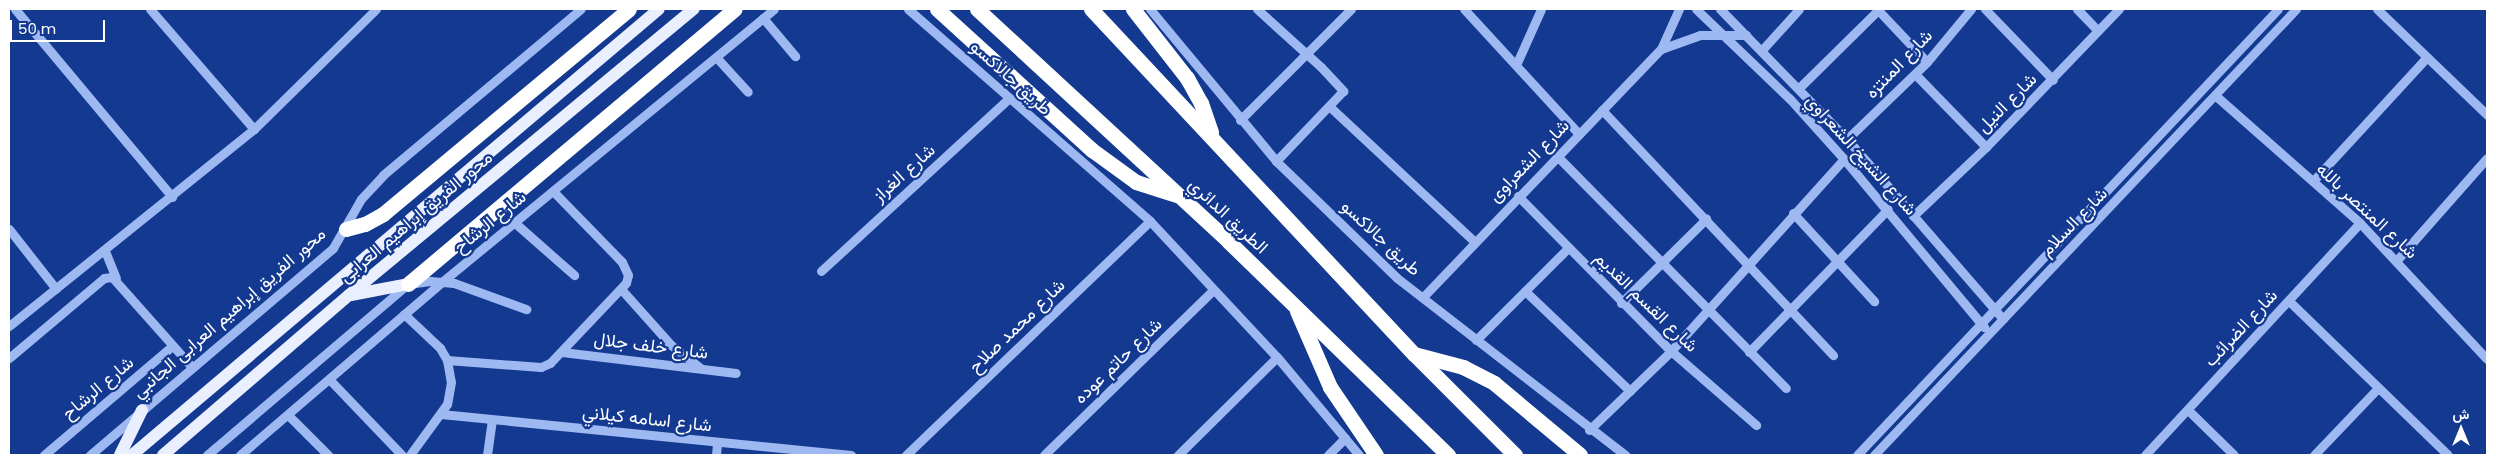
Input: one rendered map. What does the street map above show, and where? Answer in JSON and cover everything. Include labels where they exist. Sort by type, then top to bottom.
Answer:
[{"type":"highway","points":[[346,229],[365,224],[383,214],[629,9]]},
{"type":"highway","points":[[408,284],[735,9]]},
{"type":"highway","points":[[937,9],[1092,150],[1136,182],[1179,196]]},
{"type":"highway","name":"الطريق الدائري","points":[[978,9],[1179,196],[1448,455]]},
{"type":"highway","points":[[1091,9],[1212,136],[1414,354],[1516,455]]},
{"type":"highway","points":[[1133,9],[1187,78],[1201,103],[1212,136]]},
{"type":"highway","points":[[1296,308],[1330,387],[1376,455]]},
{"type":"highway","points":[[1414,354],[1463,367],[1494,383],[1580,455]]},
{"type":"main road","name":"محور الفريق إبراهيم العرابى","points":[[132,455],[658,9]]},
{"type":"main road","name":"محور الفريق إبراهيم العرابى","points":[[163,455],[349,295],[694,9]]},
{"type":"main road","points":[[349,295],[408,284]]},
{"type":"main road","points":[[120,455],[142,410]]},
{"type":"street","points":[[15,9],[172,196]]},
{"type":"street","points":[[150,9],[254,130]]},
{"type":"street","points":[[9,326],[254,130],[376,9]]},
{"type":"street","name":"محور الفريق إبراهيم العرابى الجانبي","points":[[90,455],[333,248],[346,229],[361,200],[383,174],[581,9]]},
{"type":"street","name":"شارع الرشاح","points":[[244,454],[443,281],[774,9]]},
{"type":"street","name":"طريق جالاكسو","points":[[908,9],[1008,99],[1150,221],[1277,357],[1359,455]]},
{"type":"street","name":"طريق جالاكسو","points":[[1150,9],[1240,120],[1276,161],[1397,278],[1589,430],[1625,455]]},
{"type":"street","points":[[1257,9],[1342,88],[1342,93],[1276,161]]},
{"type":"street","points":[[1240,120],[1351,9]]},
{"type":"street","points":[[1465,9],[1579,134]]},
{"type":"street","points":[[1516,65],[1541,9]]},
{"type":"street","name":"شارع الشعراوى","points":[[1423,298],[1474,241],[1661,50],[1679,9]]},
{"type":"street","name":"شارع الشيخ الشعراوي","points":[[1696,9],[1790,99],[1888,209],[1990,333]]},
{"type":"street","name":"شارع الشيخ الشعراوي","points":[[1720,9],[1799,88],[1846,139],[2003,319]]},
{"type":"street","points":[[1762,50],[1799,9]]},
{"type":"street","points":[[1799,88],[1879,9],[1927,62]]},
{"type":"street","name":"شارع المنتزه","points":[[1846,139],[1927,62],[1971,9]]},
{"type":"street","points":[[1985,9],[2053,80]]},
{"type":"street","points":[[2077,9],[2098,32]]},
{"type":"street","name":"شارع النيل","points":[[1913,216],[2053,80],[2119,9]]},
{"type":"street","name":"شارع السلام","points":[[1857,455],[2278,9]]},
{"type":"street","name":"شارع السلام","points":[[1874,455],[2216,96],[2296,9]]},
{"type":"street","points":[[2377,9],[2487,115]]},
{"type":"street","points":[[762,18],[795,56]]},
{"type":"street","name":"شارع الشعراوى","points":[[1661,50],[1700,35],[1721,33],[1746,35]]},
{"type":"street","points":[[716,57],[748,92]]},
{"type":"street","points":[[2313,181],[2427,57]]},
{"type":"street","points":[[1915,74],[1986,147]]},
{"type":"street","name":"شارع المنتصر بالله","points":[[2216,96],[2360,223],[2397,260],[2487,359]]},
{"type":"street","name":"شارع الغراز","points":[[821,271],[1008,99]]},
{"type":"street","points":[[1329,106],[1474,241]]},
{"type":"street","points":[[1602,110],[1833,355]]},
{"type":"street","points":[[1557,156],[1786,388]]},
{"type":"street","points":[[2397,260],[2487,158]]},
{"type":"street","points":[[1589,430],[1670,351],[1793,213],[1844,159]]},
{"type":"street","points":[[447,360],[532,369],[550,363],[621,289],[628,276],[622,262],[553,191]]},
{"type":"street","name":"شارع القسم القديم","points":[[1518,196],[1670,351],[1756,425]]},
{"type":"street","points":[[1749,352],[1888,209]]},
{"type":"street","points":[[1793,213],[1874,301]]},
{"type":"street","points":[[1621,303],[1706,219]]},
{"type":"street","name":"شارع محمد صلاح","points":[[906,455],[1150,221]]},
{"type":"street","points":[[515,223],[574,275]]},
{"type":"street","name":"شارع الضرائب","points":[[2146,455],[2360,223]]},
{"type":"street","points":[[9,229],[56,289]]},
{"type":"street","points":[[1476,340],[1568,248]]},
{"type":"street","points":[[105,251],[116,278],[172,346],[192,367]]},
{"type":"street","points":[[9,358],[104,278],[116,278]]},
{"type":"street","points":[[207,455],[408,284],[443,281],[526,309]]},
{"type":"street","points":[[621,289],[671,345],[701,369]]},
{"type":"street","name":"شارع حاتم عوده","points":[[1045,455],[1213,290]]},
{"type":"street","points":[[1525,291],[1630,391]]},
{"type":"street","points":[[2289,301],[2448,455]]},
{"type":"street","points":[[404,314],[430,336],[447,360],[451,388],[441,414],[410,455]]},
{"type":"street","name":"شارع الرشاح","points":[[44,455],[172,346]]},
{"type":"street","name":"شارع خلف جلال","points":[[562,352],[736,373]]},
{"type":"street","points":[[1178,455],[1277,357]]},
{"type":"street","points":[[329,379],[402,455]]},
{"type":"street","points":[[2314,455],[2378,388]]},
{"type":"street","points":[[2188,410],[2234,455]]},
{"type":"street","name":"شارع اسامه كيلاني","points":[[441,414],[851,455]]},
{"type":"street","points":[[288,415],[328,455]]},
{"type":"street","points":[[486,455],[492,419]]},
{"type":"street","points":[[1328,455],[1345,438]]},
{"type":"street","points":[[716,455],[717,443]]}]
